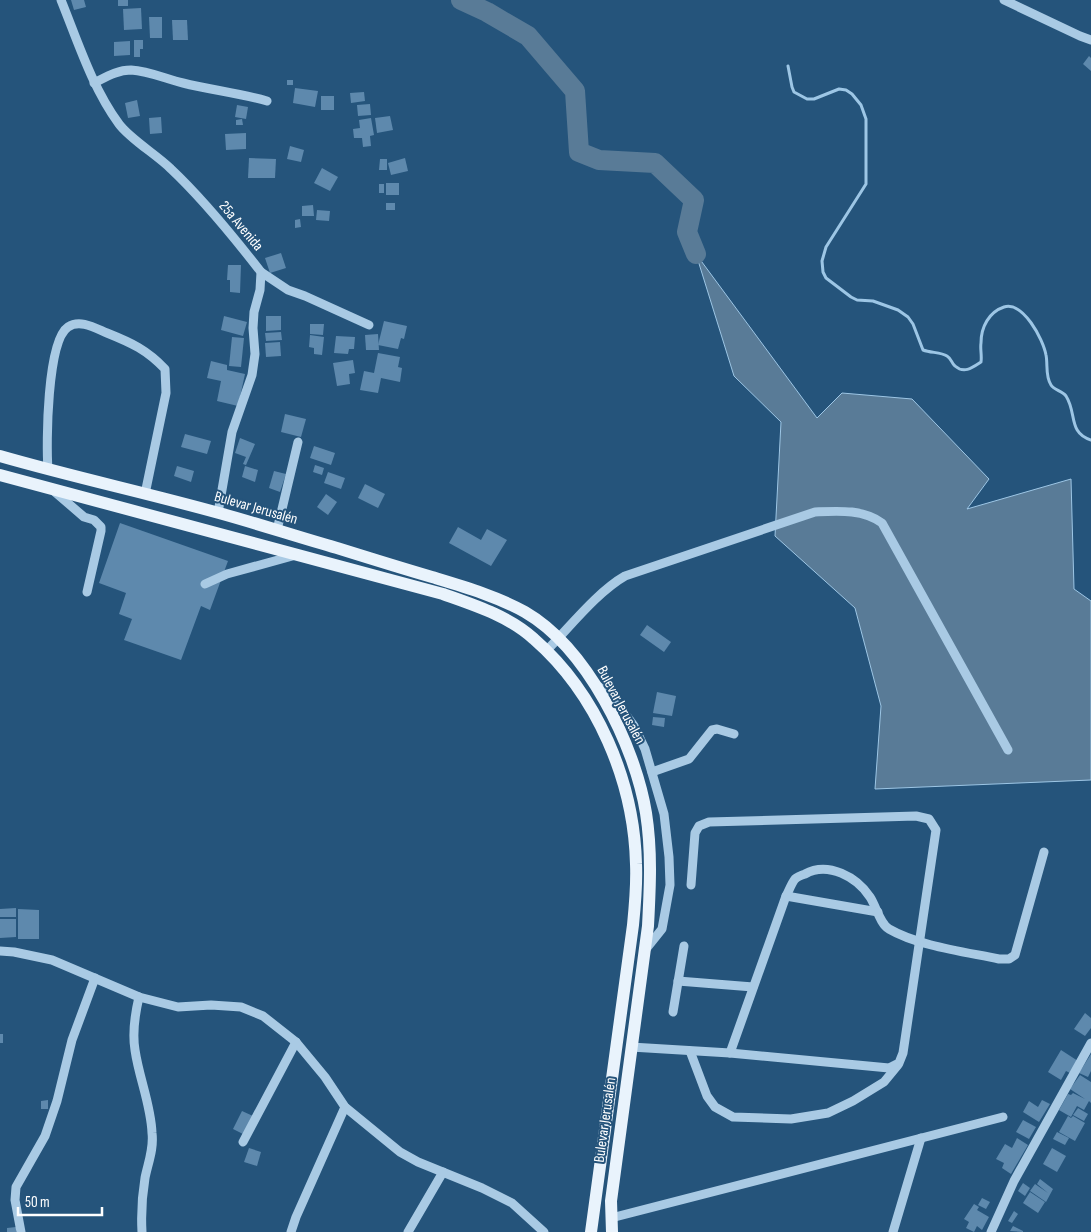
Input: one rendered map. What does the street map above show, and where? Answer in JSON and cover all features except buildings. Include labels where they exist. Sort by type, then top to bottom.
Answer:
[{"type":"main road","name":"Bulevar Jerusalén","points":[[0,456],[218,513],[483,592],[528,614],[559,638],[568,648],[594,683],[634,765],[646,814],[651,863],[651,883],[644,952],[611,1201],[612,1232]]},
{"type":"main road","name":"Bulevar Jerusalén","points":[[0,475],[443,594],[479,606],[534,638],[580,690],[608,743],[625,790],[633,829],[636,863],[633,925],[591,1232]]},
{"type":"street","name":"25a Avenida","points":[[61,0],[94,83],[121,126],[188,185],[261,272],[260,290],[252,328],[255,354],[252,375],[232,432],[218,513]]},
{"type":"street","points":[[1004,0],[1091,40]]},
{"type":"street","points":[[94,83],[112,74],[129,70],[150,73],[182,83],[238,92],[267,100]]},
{"type":"street","points":[[261,272],[288,290],[369,325]]},
{"type":"street","points":[[48,470],[50,388],[61,334],[68,327],[77,323],[90,325],[134,344],[152,356],[165,370],[166,392],[145,494]]},
{"type":"street","points":[[277,530],[298,442]]},
{"type":"street","points":[[0,482],[27,483]]},
{"type":"street","points":[[53,490],[84,517],[94,520],[101,527],[87,592]]},
{"type":"street","points":[[546,651],[615,582],[624,576],[815,512],[842,511],[869,515],[882,523],[1008,750]]},
{"type":"street","points":[[205,584],[227,574],[296,555]]},
{"type":"street","points":[[594,683],[615,700],[634,726],[652,772],[664,814],[670,885],[662,928],[644,952]]},
{"type":"street","points":[[652,772],[689,759],[712,730],[717,729],[734,734]]},
{"type":"street","points":[[690,1051],[707,1096],[715,1107],[733,1117],[791,1119],[828,1113],[853,1101],[884,1082],[899,1063],[903,1053],[918,941],[936,830],[930,819],[916,816],[709,822],[699,826],[694,833],[691,884]]},
{"type":"street","points":[[730,1053],[786,896],[796,879],[812,870],[827,869],[842,873],[856,881],[870,896],[886,928],[918,941],[999,959],[1009,959],[1015,955],[1044,852]]},
{"type":"street","points":[[786,896],[878,912]]},
{"type":"street","points":[[673,1012],[684,946]]},
{"type":"street","points":[[0,951],[52,960],[139,997],[178,1007],[211,1005],[241,1008],[263,1016],[296,1042],[345,1107],[400,1152],[418,1162],[482,1188],[512,1203],[544,1232]]},
{"type":"street","points":[[22,1232],[15,1200],[16,1187],[46,1136],[72,1040],[96,978]]},
{"type":"street","points":[[678,981],[753,988]]},
{"type":"street","points":[[139,997],[134,1020],[134,1049],[153,1134],[151,1156],[145,1178],[141,1214],[142,1232]]},
{"type":"street","points":[[243,1142],[296,1042]]},
{"type":"street","points":[[991,1232],[1014,1181],[1091,1043]]},
{"type":"street","points":[[631,1047],[730,1053],[889,1068],[899,1063]]},
{"type":"street","points":[[291,1232],[345,1107]]},
{"type":"street","points":[[611,1218],[1002,1118]]},
{"type":"street","points":[[893,1232],[921,1138]]},
{"type":"street","points":[[408,1232],[443,1172]]},
{"type":"water","points":[[696,254],[817,418],[842,393],[912,399],[989,479],[967,509],[1071,479],[1074,589],[1091,601],[1091,780],[875,789],[881,706],[855,608],[775,536],[781,422],[734,376]]},
{"type":"waterway","points":[[461,0],[487,12],[528,36],[575,91],[579,152],[599,160],[655,163],[694,200],[687,232],[696,254]]},
{"type":"waterway","points":[[788,66],[794,92],[807,99],[814,99],[839,89],[846,90],[861,105],[866,119],[866,184],[826,247],[822,261],[823,272],[826,278],[857,300],[873,301],[898,310],[908,317],[913,324],[923,350],[945,355],[950,358],[955,366],[962,370],[971,368],[981,362],[982,331],[990,316],[1004,307],[1018,310],[1025,315],[1041,340],[1046,355],[1047,374],[1051,385],[1066,396],[1079,433],[1091,440]]}]
